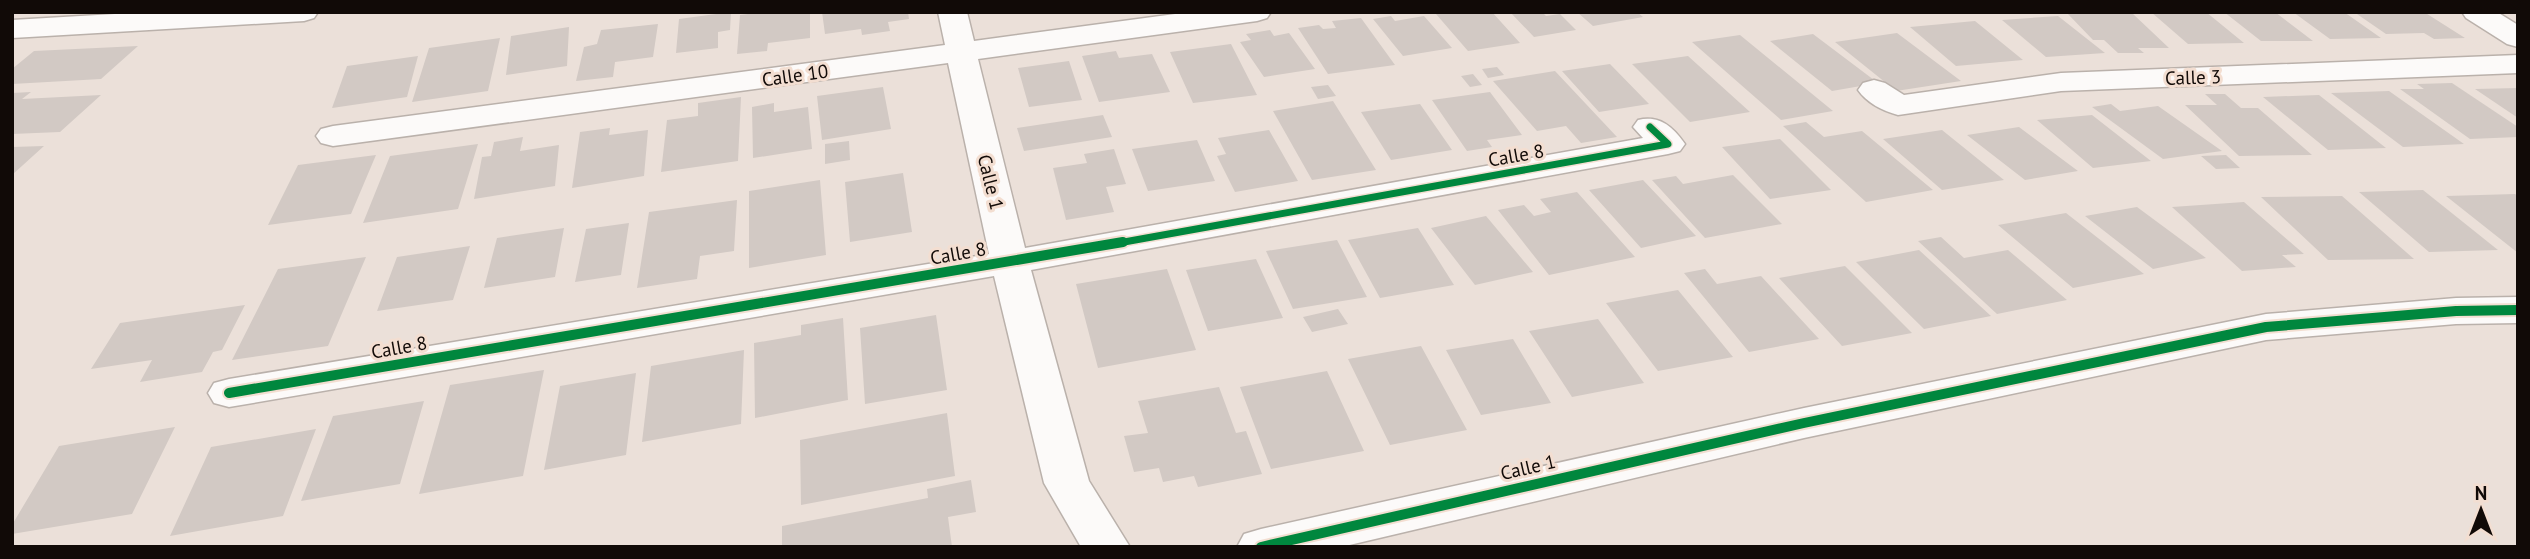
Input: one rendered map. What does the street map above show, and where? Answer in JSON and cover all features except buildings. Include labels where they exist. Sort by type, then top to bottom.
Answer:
[{"type":"street","points":[[12,29],[304,12]]},
{"type":"street","name":"Calle 1","points":[[952,12],[959,53],[1010,262],[1068,483],[1106,547]]},
{"type":"street","name":"Calle 10","points":[[333,136],[1257,12]]},
{"type":"street","points":[[2476,12],[2518,38]]},
{"type":"street","name":"Calle 3","points":[[1874,90],[1898,105],[2061,82],[2518,64]]},
{"type":"street","name":"Calle 8","points":[[229,393],[1010,262],[1668,144],[1650,127]]},
{"type":"street","name":"Calle 1","points":[[1261,547],[1804,423],[2266,327],[2456,311],[2518,310]]},
{"type":"cycle path","points":[[229,393],[1010,262],[1668,144],[1650,127]]},
{"type":"cycle path","points":[[1261,547],[1804,423],[2266,327],[2456,311],[2518,310]]}]
